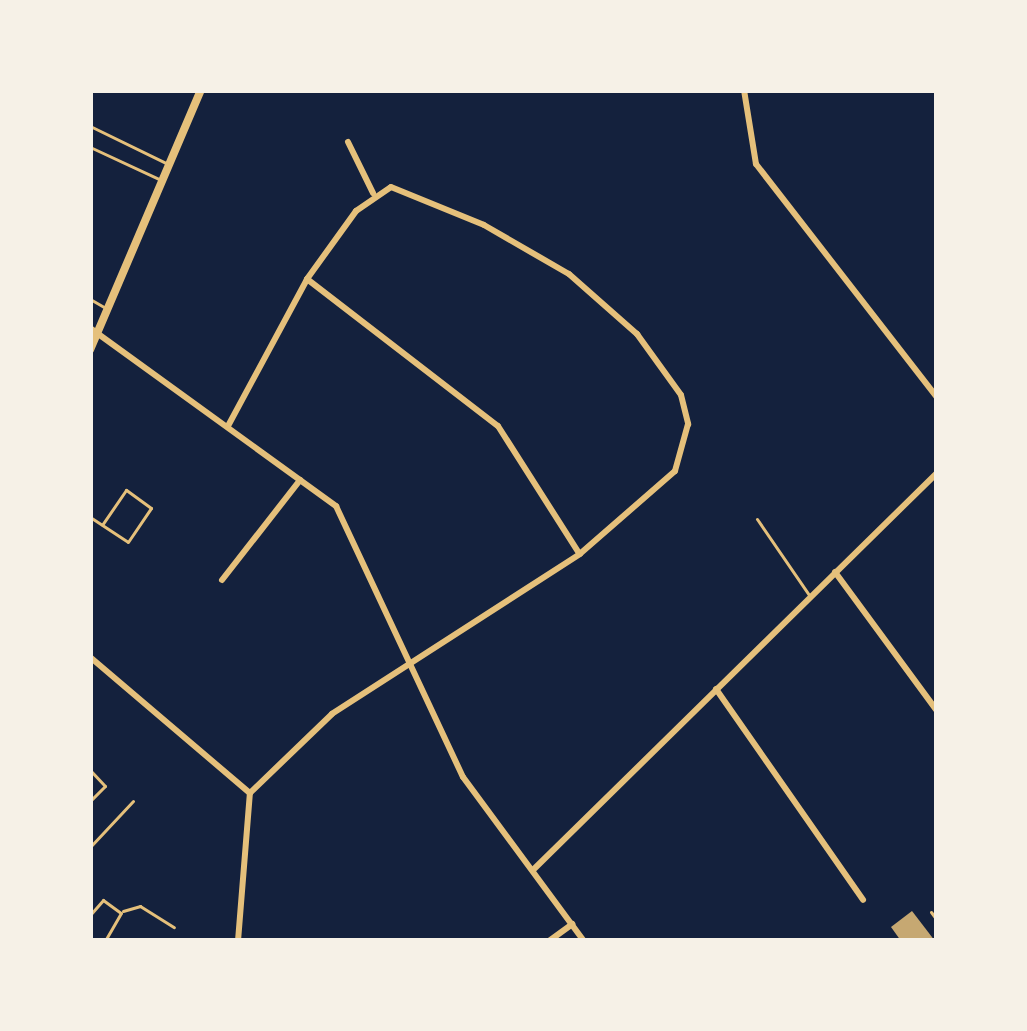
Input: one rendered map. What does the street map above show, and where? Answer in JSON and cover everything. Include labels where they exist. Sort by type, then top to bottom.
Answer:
[{"type":"main road","points":[[90,350],[94,330],[108,309],[201,90]]},
{"type":"street","points":[[747,92],[756,164],[937,398]]},
{"type":"street","points":[[348,142],[373,193]]},
{"type":"street","points":[[228,426],[307,279],[373,193],[409,190],[569,274],[637,334],[681,395],[687,448],[675,471],[580,554],[411,668],[332,714],[250,793],[238,941]]},
{"type":"street","points":[[307,279],[498,427],[580,554]]},
{"type":"street","points":[[94,330],[300,480],[350,525],[463,777],[584,941]]},
{"type":"street","points":[[534,869],[937,473]]},
{"type":"street","points":[[222,580],[300,480]]},
{"type":"street","points":[[835,572],[937,711]]},
{"type":"street","points":[[90,657],[250,793]]},
{"type":"street","points":[[716,689],[863,900]]},
{"type":"street","points":[[548,941],[572,924]]},
{"type":"lane","points":[[90,126],[170,164]]},
{"type":"lane","points":[[90,147],[163,181]]},
{"type":"lane","points":[[90,299],[108,309]]},
{"type":"lane","points":[[90,517],[102,525],[128,542],[151,508],[126,490],[102,525]]},
{"type":"lane","points":[[758,519],[810,597]]},
{"type":"lane","points":[[90,770],[104,786],[90,801]]},
{"type":"lane","points":[[90,847],[134,801]]},
{"type":"lane","points":[[90,915],[103,900],[122,913],[123,922],[105,941]]},
{"type":"lane","points":[[122,913],[140,906],[174,926]]},
{"type":"lane","points":[[931,911],[937,920]]},
{"type":"lane","points":[[885,941],[896,941]]},
{"type":"building","points":[[912,911],[935,941],[901,941],[891,927]]}]
